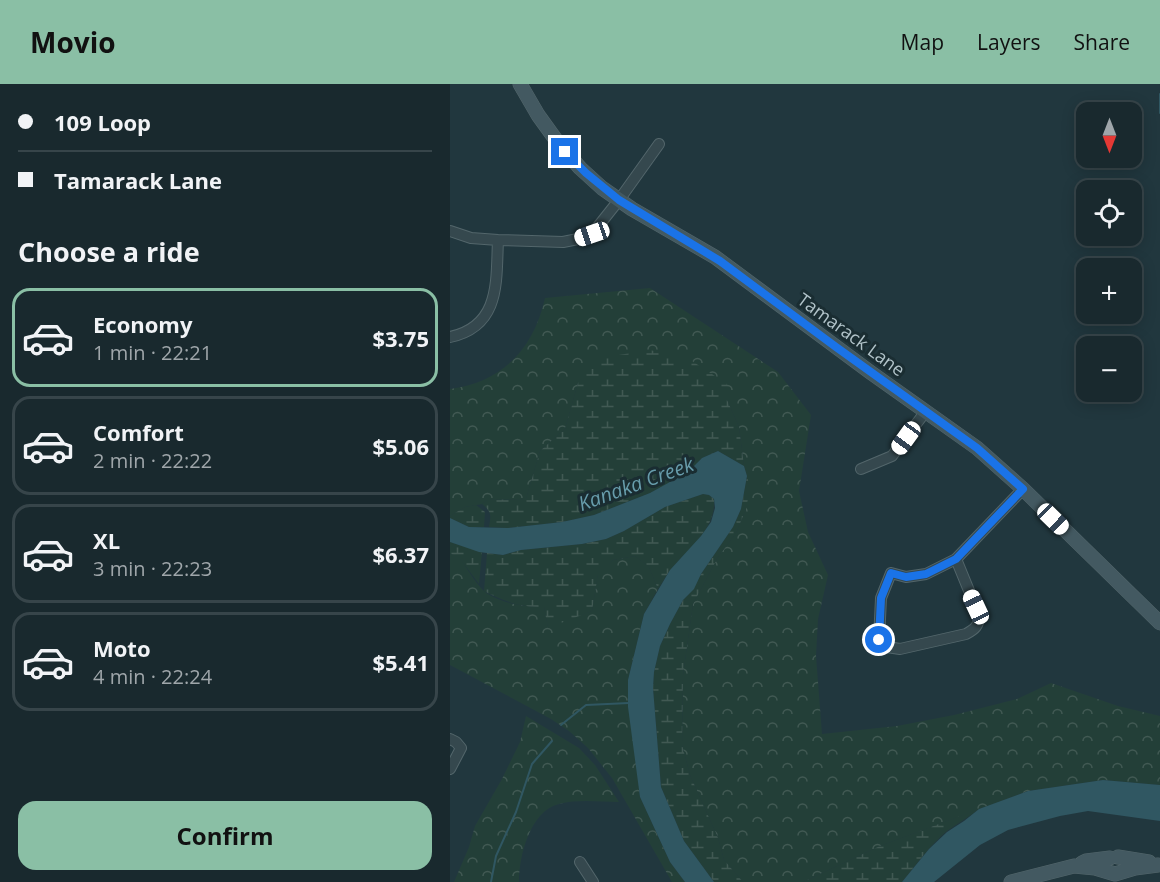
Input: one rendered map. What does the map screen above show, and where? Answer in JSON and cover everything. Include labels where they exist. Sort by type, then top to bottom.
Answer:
[{"type":"street","name":"Tamarack Lane","points":[[520,84],[542,121],[565,152],[586,173],[619,200],[715,257],[977,448],[1023,489],[1160,623]]},
{"type":"street","points":[[450,231],[471,238],[563,242],[592,234],[659,144]]},
{"type":"street","points":[[450,337],[467,332],[479,323],[488,311],[495,290],[498,240]]},
{"type":"street","points":[[861,469],[892,456],[926,411]]},
{"type":"street","points":[[956,559],[979,615],[979,622],[975,629],[966,634],[900,649],[882,644],[879,640],[881,598],[890,571],[906,577],[926,574],[956,559],[1023,489]]},
{"type":"street","points":[[450,739],[461,748],[450,769]]},
{"type":"street","points":[[1011,882],[1078,866],[1086,861],[1115,870],[1159,865]]},
{"type":"street","points":[[580,862],[593,882]]},
{"type":"green space","points":[[650,288],[778,372],[811,415],[799,491],[808,532],[828,575],[818,619],[816,656],[822,734],[897,726],[954,715],[1017,699],[1051,683],[1118,706],[1160,716],[1160,785],[1103,780],[1028,791],[880,846],[803,882],[743,882],[724,860],[718,838],[690,775],[682,745],[683,675],[693,604],[718,557],[736,533],[746,509],[747,476],[739,427],[727,400],[578,383],[565,429],[540,451],[526,499],[487,500],[482,504],[465,507],[450,516],[450,389],[486,379],[513,360],[533,332],[545,298]]},
{"type":"green space","points":[[650,350],[692,361],[727,384],[727,400],[739,427],[744,466],[718,451],[702,458],[689,472],[650,493],[594,515],[562,522],[508,528],[489,527],[490,514],[482,504],[487,500],[526,499],[540,451],[565,429],[578,383],[600,358]]},
{"type":"green space","points":[[747,476],[750,488],[746,509],[736,533],[718,557],[693,604],[683,675],[682,745],[690,775],[718,838],[724,860],[743,882],[714,882],[684,841],[661,787],[653,688],[654,672],[660,646],[683,600],[693,589],[733,527],[741,509]]},
{"type":"green space","points":[[703,494],[714,499],[711,520],[700,537],[671,569],[658,589],[649,567],[635,556],[613,560],[598,574],[592,611],[548,628],[544,607],[513,603],[484,591],[487,553],[503,555],[521,550],[582,544],[606,539],[665,507]]},
{"type":"green space","points":[[476,505],[485,512],[484,527],[469,527],[450,518],[465,507]]},
{"type":"green space","points":[[450,542],[482,552],[479,584],[458,556],[450,554]]},
{"type":"green space","points":[[450,554],[458,555],[484,591],[497,599],[513,604],[544,607],[548,627],[592,611],[598,573],[613,560],[635,556],[649,567],[658,589],[644,614],[628,680],[640,797],[670,862],[685,882],[672,882],[612,778],[588,748],[551,719],[450,665]]},
{"type":"green space","points":[[526,716],[579,748],[595,765],[619,802],[574,802],[549,808],[541,815],[528,836],[521,860],[519,882],[454,882],[475,826],[520,742]]},
{"type":"green space","points":[[979,809],[947,831],[923,855],[902,882],[803,882],[880,846]]},
{"type":"water","points":[[718,451],[744,466],[747,476],[741,509],[733,527],[701,574],[694,589],[683,600],[670,624],[660,646],[654,672],[653,688],[661,787],[684,841],[714,882],[685,882],[670,862],[640,797],[628,707],[628,680],[644,614],[670,570],[711,522],[715,508],[714,499],[703,494],[665,507],[606,539],[582,544],[521,550],[503,555],[479,552],[450,542],[450,518],[469,527],[508,528],[562,522],[594,515],[650,493],[688,472],[702,458]]},
{"type":"water","points":[[1103,780],[1160,785],[1160,821],[1088,811],[1060,816],[1008,830],[980,845],[934,882],[902,882],[929,849],[947,832],[979,809],[1028,791]]},
{"type":"waterway","points":[[1160,94],[1160,113]]},
{"type":"waterway","points":[[561,725],[586,705],[629,703]]},
{"type":"waterway","points":[[491,882],[496,856],[516,812],[532,764],[552,741]]},
{"type":"route","points":[[565,152],[602,188],[647,218],[720,261],[977,448],[1023,489],[956,559],[926,574],[906,577],[891,573],[881,598],[879,640]]},
{"type":"water label","name":"Kanaka Creek","points":[[636,484]]}]
